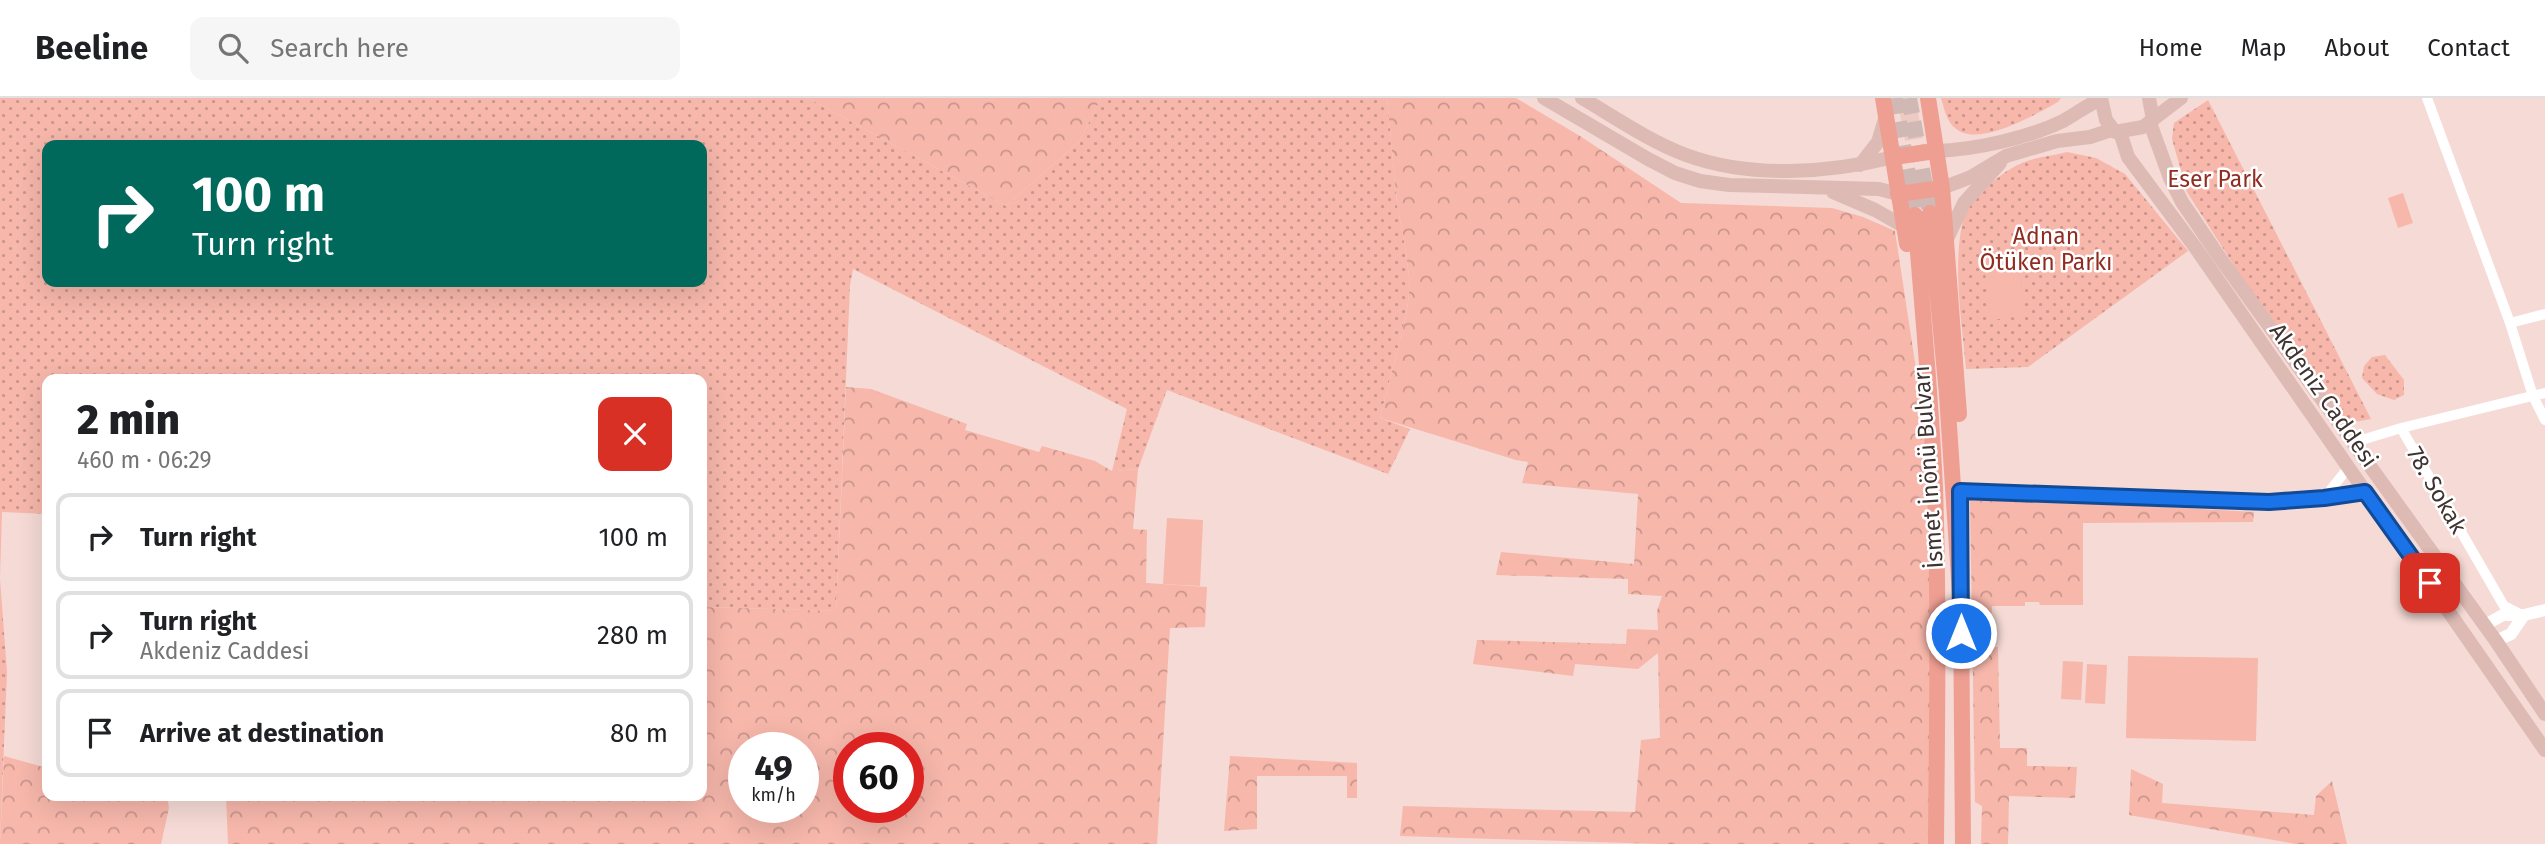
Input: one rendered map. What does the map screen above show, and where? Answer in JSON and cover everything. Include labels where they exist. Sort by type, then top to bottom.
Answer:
[{"type":"main road","points":[[1544,98],[1648,159],[1675,173],[1700,181],[1729,186],[1879,189],[1898,194],[1942,188],[1970,177],[2006,156],[2057,141],[2143,127],[2181,98]]},
{"type":"main road","points":[[1582,98],[1665,146],[1715,163],[1809,170],[1964,149],[2014,138],[2063,121],[2101,98]]},
{"type":"main road","points":[[1883,98],[1898,194],[1916,218]]},
{"type":"main road","points":[[1928,98],[1942,188],[1958,386],[1961,609]]},
{"type":"main road","name":"Akdeniz Caddesi","points":[[2101,98],[2106,120],[2131,160],[2195,247],[2545,750]]},
{"type":"main road","name":"Akdeniz Caddesi","points":[[2149,98],[2151,122],[2170,178],[2182,202],[2496,641],[2545,714]]},
{"type":"main road","points":[[1859,165],[1878,142],[1886,115]]},
{"type":"main road","points":[[1947,241],[1964,203],[2006,156]]},
{"type":"main road","points":[[1825,188],[1875,210],[1916,218]]},
{"type":"main road","name":"İsmet İnönü Bulvarı","points":[[1916,218],[1930,391],[1937,611],[1936,844]]},
{"type":"main road","name":"İsmet İnönü Bulvarı","points":[[1916,218],[1947,395],[1961,609],[1963,844]]},
{"type":"main road","points":[[2467,637],[2484,625]]},
{"type":"main road","points":[[2478,653],[2496,641]]},
{"type":"street","points":[[2427,98],[2510,323],[2533,396],[2545,421]]},
{"type":"street","points":[[2510,323],[2545,314]]},
{"type":"street","points":[[2352,443],[2401,428],[2545,393]]},
{"type":"street","name":"78. Sokak","points":[[2401,428],[2504,606],[2524,615]]},
{"type":"street","points":[[2324,498],[2348,468]]},
{"type":"street","points":[[1960,491],[2242,502],[2324,498],[2365,492]]},
{"type":"street","points":[[2484,625],[2503,615],[2524,615],[2545,610]]},
{"type":"street","points":[[2496,641],[2511,634],[2524,615]]},
{"type":"shaded area","points":[[1897,98],[1915,98],[1923,138],[1905,141]]},
{"type":"green space","points":[[0,98],[808,98],[1006,206],[1079,142],[1101,98],[1387,98],[1397,204],[1410,286],[1406,316],[1380,418],[1410,429],[1388,474],[1167,390],[1138,469],[1112,471],[1127,409],[853,269],[850,285],[836,611],[707,607],[707,374],[42,374],[42,514],[2,512],[0,577]]},
{"type":"green space","points":[[808,98],[1101,98],[1079,142],[1006,206]]},
{"type":"green space","points":[[1387,98],[1516,98],[1580,136],[1681,203],[1832,208],[1863,217],[1895,231],[1926,435],[1936,844],[1660,844],[1400,836],[1403,806],[1635,812],[1641,740],[1660,738],[1658,653],[1638,669],[1575,664],[1573,676],[1473,664],[1477,640],[1626,644],[1627,629],[1658,630],[1657,611],[1662,596],[1628,594],[1628,579],[1496,575],[1501,552],[1634,564],[1638,494],[1522,483],[1528,462],[1380,418],[1406,316],[1410,286],[1397,204]]},
{"type":"green space","points":[[1941,98],[2061,98],[2022,121],[1978,134],[1965,133],[1955,128],[1946,114]]},
{"type":"green space","name":"Eser Park","points":[[2208,100],[2371,419],[2348,423],[2249,289],[2187,192],[2172,139],[2174,123]]},
{"type":"green space","name":"Adnan Ötüken Parkı","points":[[2067,152],[2096,158],[2125,174],[2188,251],[2028,367],[1966,369],[1958,270],[1965,213],[1980,192],[2013,167]]},
{"type":"green space","points":[[2403,193],[2413,223],[2398,228],[2388,198]]},
{"type":"green space","points":[[2017,252],[2025,316],[1991,320],[1983,256]]},
{"type":"green space","points":[[2385,355],[2404,380],[2404,395],[2394,400],[2377,394],[2362,378],[2364,366],[2372,357]]},
{"type":"green space","points":[[846,387],[871,389],[967,424],[965,430],[1039,452],[1042,446],[1095,461],[1112,471],[1138,469],[1133,529],[1147,530],[1146,583],[1207,587],[1205,627],[1170,628],[1157,844],[228,844],[226,801],[707,801],[707,607],[836,611]]},
{"type":"green space","points":[[1970,500],[2075,502],[2254,512],[2253,522],[2083,523],[2083,605],[2040,605],[2039,602],[2025,602],[2025,606],[1992,606],[1991,647],[1998,647],[2000,748],[2027,748],[2027,766],[2077,767],[2075,798],[2009,796],[2008,844],[1981,844],[1982,806],[1975,802]]},
{"type":"green space","points":[[1167,518],[1203,520],[1200,586],[1163,584]]},
{"type":"green space","points":[[0,579],[7,672],[0,842]]},
{"type":"green space","points":[[2128,656],[2258,658],[2256,741],[2126,738]]},
{"type":"green space","points":[[2063,661],[2083,662],[2081,700],[2061,699]]},
{"type":"green space","points":[[2087,664],[2107,665],[2105,704],[2085,703]]},
{"type":"green space","points":[[4,756],[42,767],[42,801],[168,801],[169,808],[161,844],[0,844]]},
{"type":"green space","points":[[1230,756],[1357,763],[1357,798],[1347,798],[1347,776],[1257,776],[1257,829],[1224,831]]},
{"type":"green space","points":[[2131,769],[2163,784],[2162,803],[2314,815],[2316,796],[2332,781],[2347,844],[2296,844],[2129,815]]},
{"type":"tunnel","points":[[1895,98],[1915,215]]},
{"type":"tunnel","points":[[1909,98],[1930,213]]},
{"type":"route","points":[[1961,633],[1960,491],[2269,502],[2365,492],[2430,583]]}]
